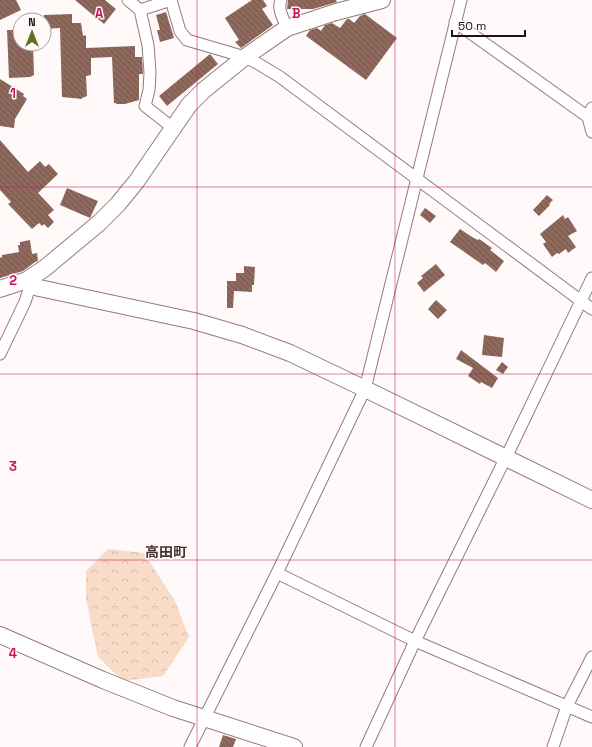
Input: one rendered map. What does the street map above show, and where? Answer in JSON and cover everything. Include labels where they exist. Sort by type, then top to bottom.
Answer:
[{"type":"street","points":[[128,0],[140,10],[148,45],[150,73],[149,90],[145,106],[173,128]]},
{"type":"street","points":[[140,10],[171,0],[180,31],[187,40],[258,63],[592,309]]},
{"type":"street","points":[[281,0],[280,11],[288,28]]},
{"type":"street","points":[[0,354],[25,302],[28,283],[99,223],[118,204],[136,182],[189,105],[204,90],[245,58],[288,28],[336,12],[382,0]]},
{"type":"street","points":[[190,747],[277,573],[365,389],[461,0]]},
{"type":"street","points":[[455,22],[590,112],[592,132]]},
{"type":"street","points":[[366,747],[415,641],[506,459],[592,278]]},
{"type":"street","points":[[0,289],[28,283],[194,321],[242,335],[290,353],[592,500]]},
{"type":"street","points":[[277,573],[415,641],[592,717]]},
{"type":"street","points":[[0,635],[103,680],[173,708],[294,747]]},
{"type":"street","points":[[553,747],[567,706],[592,657]]},
{"type":"green space","points":[[108,549],[144,553],[175,601],[189,637],[163,676],[123,681],[98,657],[86,599],[86,571]]},
{"type":"building","points":[[0,0],[16,0],[21,10],[12,12],[12,14],[0,20]]},
{"type":"building","points":[[75,0],[105,0],[116,9],[104,24]]},
{"type":"building","points":[[252,0],[263,0],[267,6],[262,9],[273,25],[241,48],[235,42],[239,40],[225,18]]},
{"type":"building","points":[[288,0],[336,0],[337,2],[313,9],[287,9]]},
{"type":"building","points":[[166,12],[174,38],[160,42],[157,30],[160,30],[156,15]]},
{"type":"building","points":[[72,14],[72,23],[81,23],[83,36],[86,35],[86,48],[135,46],[135,57],[142,57],[143,74],[139,74],[139,100],[125,104],[114,103],[112,57],[91,58],[91,75],[86,76],[87,96],[82,99],[62,97],[60,28],[52,28],[52,15]]},
{"type":"building","points":[[365,14],[397,38],[366,80],[306,36],[310,30],[317,28],[321,31],[325,25],[332,23],[340,28],[347,19],[354,23],[360,16]]},
{"type":"building","points":[[7,30],[12,30],[12,52],[33,52],[34,75],[30,77],[9,78]]},
{"type":"building","points":[[210,54],[218,64],[167,106],[159,96]]},
{"type":"building","points":[[0,79],[24,94],[23,96],[27,99],[15,119],[14,128],[0,126]]},
{"type":"building","points":[[0,140],[28,172],[40,161],[45,167],[49,164],[58,174],[38,193],[54,210],[48,215],[54,222],[48,228],[44,224],[42,226],[39,223],[32,229],[8,204],[11,202],[0,190]]},
{"type":"building","points":[[67,188],[98,201],[90,218],[60,205]]},
{"type":"building","points":[[547,195],[553,200],[539,216],[533,210]]},
{"type":"building","points":[[425,208],[436,216],[430,223],[420,215]]},
{"type":"building","points":[[563,215],[565,219],[568,217],[577,231],[568,236],[576,247],[568,253],[566,249],[552,257],[543,244],[546,242],[540,234]]},
{"type":"building","points":[[460,229],[492,248],[490,250],[504,261],[496,272],[485,263],[483,265],[450,242]]},
{"type":"building","points":[[30,240],[32,254],[37,253],[38,261],[23,271],[0,278],[0,258],[2,255],[19,252],[18,245],[20,245],[20,242]]},
{"type":"building","points":[[436,264],[445,275],[424,292],[417,283],[423,278],[421,276]]},
{"type":"building","points":[[244,266],[255,267],[252,292],[234,291],[233,308],[227,308],[227,281],[236,281],[236,273],[244,273]]},
{"type":"building","points":[[436,300],[447,310],[438,319],[428,309]]},
{"type":"building","points":[[484,335],[504,338],[502,357],[482,355]]},
{"type":"building","points":[[461,350],[498,378],[492,388],[481,382],[480,384],[468,376],[473,368],[456,359]]},
{"type":"building","points":[[502,362],[508,367],[503,374],[496,370]]},
{"type":"building","points":[[223,735],[236,739],[233,747],[219,747]]},
{"type":"district","name":"高田町","points":[[166,552]]}]
